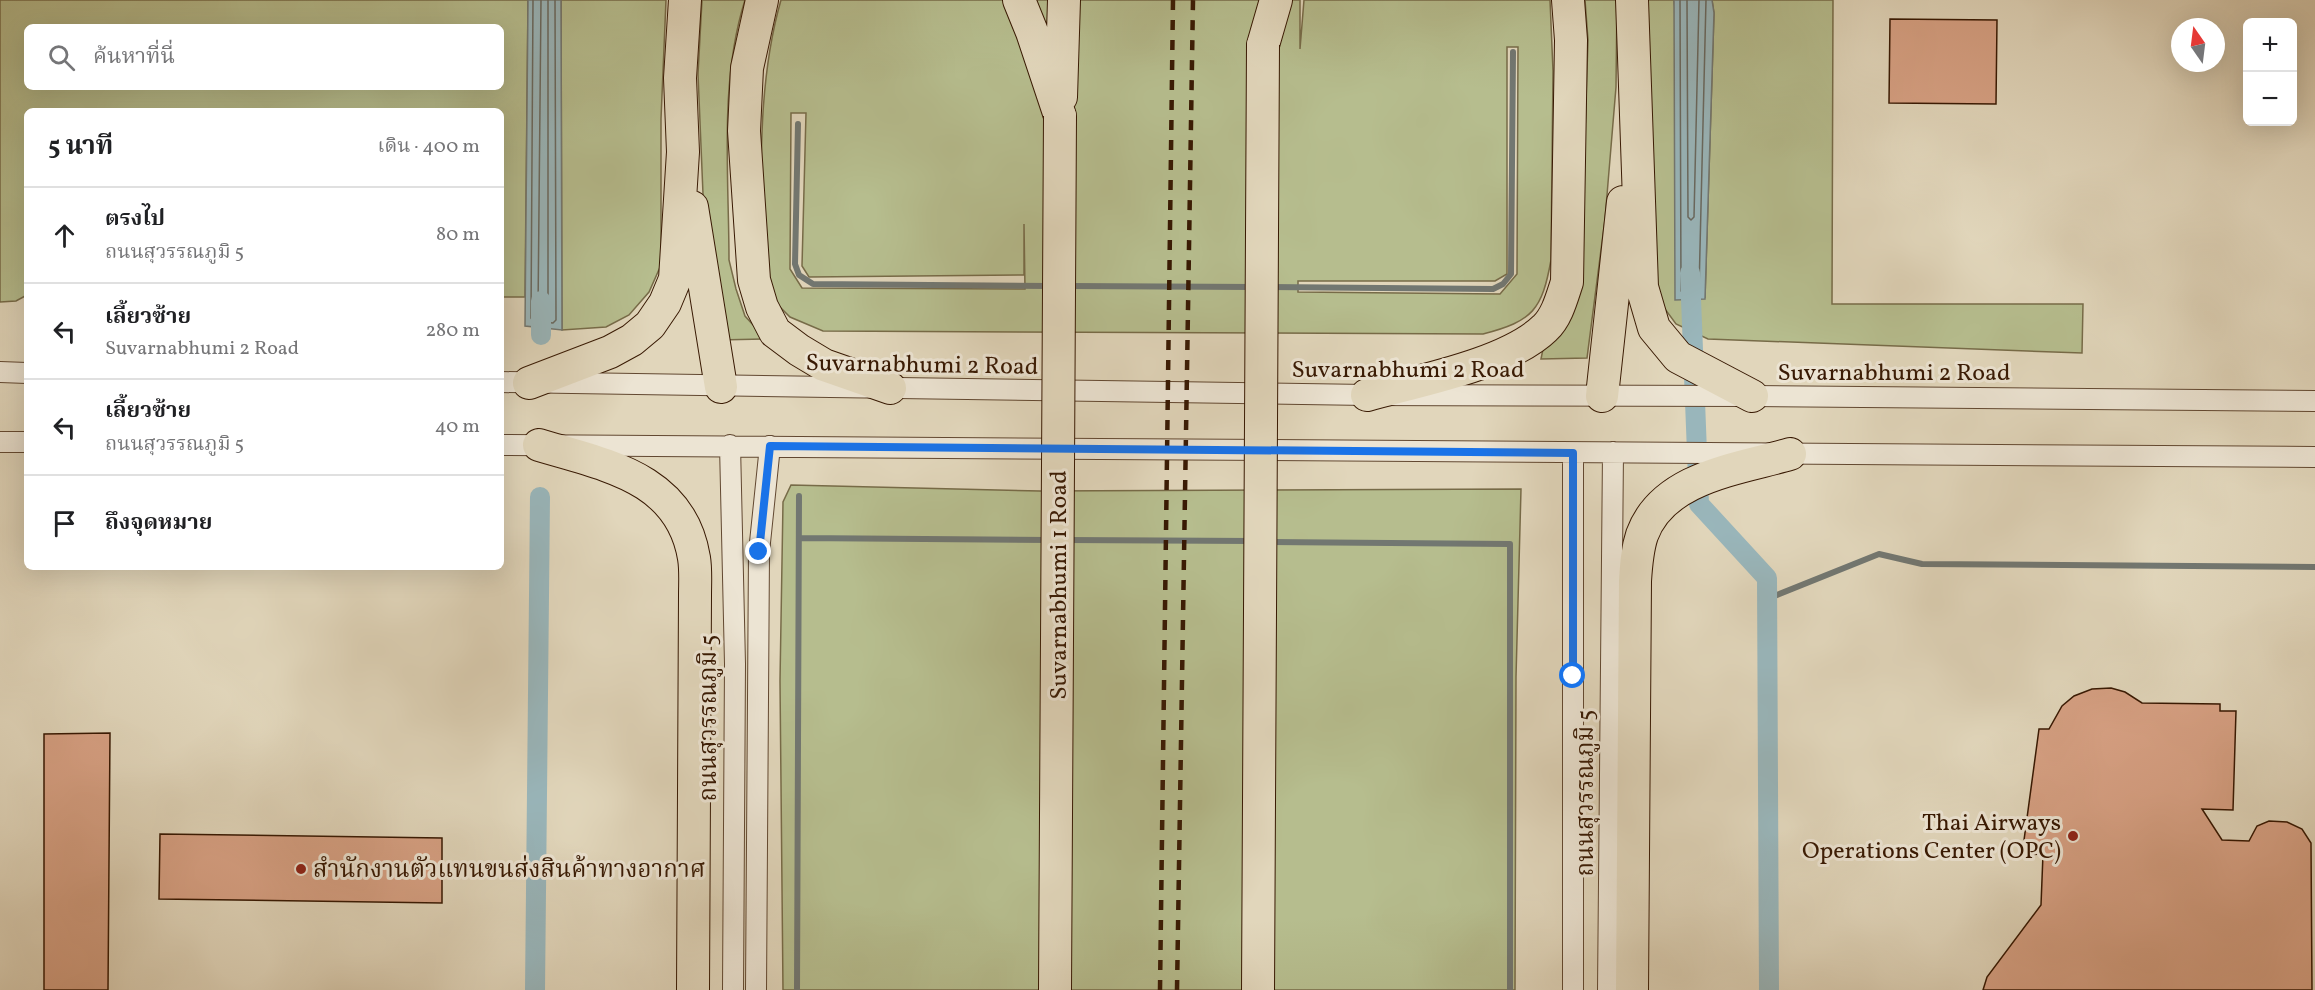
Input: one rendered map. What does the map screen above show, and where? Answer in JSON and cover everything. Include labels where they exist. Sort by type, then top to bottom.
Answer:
[{"type":"highway","points":[[515,382],[610,352],[632,340],[650,325],[665,303],[675,279],[683,152],[680,78],[685,0]]},
{"type":"highway","points":[[762,0],[747,68],[744,132],[754,280],[762,307],[775,332],[799,351],[824,365],[890,388]]},
{"type":"highway","points":[[1018,0],[1032,32],[1060,116]]},
{"type":"highway","name":"Suvarnabhumi 1 Road","points":[[1055,990],[1060,116],[1064,0]]},
{"type":"highway","points":[[1258,990],[1263,0]]},
{"type":"highway","points":[[1263,45],[1276,0]]},
{"type":"highway","points":[[1368,395],[1476,365],[1516,348],[1545,328],[1555,315],[1567,282],[1571,40],[1568,0]]},
{"type":"highway","points":[[1632,0],[1642,287],[1654,328],[1678,357],[1752,396]]},
{"type":"highway","points":[[1602,396],[1636,85]]},
{"type":"highway","points":[[683,152],[721,387]]},
{"type":"highway","points":[[539,445],[605,465],[634,477],[659,492],[679,514],[690,538],[694,560],[695,595],[692,813],[693,990]]},
{"type":"highway","points":[[1632,990],[1635,581],[1637,554],[1642,535],[1650,517],[1678,490],[1697,481],[1790,454]]},
{"type":"street","points":[[0,372],[24,373]]},
{"type":"street","name":"Suvarnabhumi 2 Road","points":[[515,382],[721,387],[1368,395],[2315,401]]},
{"type":"street","points":[[0,442],[24,442]]},
{"type":"street","points":[[504,445],[2315,457]]},
{"type":"street","name":"ถนนสุวรรณภูมิ 5","points":[[730,445],[735,664],[732,990]]},
{"type":"street","name":"ถนนสุวรรณภูมิ 5","points":[[756,990],[759,552],[770,446]]},
{"type":"street","name":"ถนนสุวรรณภูมิ 5","points":[[1573,453],[1573,990]]},
{"type":"street","name":"ถนนสุวรรณภูมิ 5","points":[[1608,990],[1613,453]]},
{"type":"green space","points":[[0,0],[528,0],[525,297],[504,297],[504,108],[24,108],[24,297],[16,301],[0,302]]},
{"type":"green space","points":[[561,0],[666,0],[661,119],[661,265],[649,292],[629,315],[606,327],[562,330]]},
{"type":"green space","points":[[702,0],[745,0],[737,31],[729,96],[727,162],[729,260],[745,316],[766,339],[718,340],[704,218],[698,74]]},
{"type":"green space","points":[[781,0],[1300,0],[1300,49],[1304,0],[1550,0],[1553,71],[1551,260],[1544,291],[1539,302],[1524,318],[1483,334],[823,331],[790,317],[771,298],[760,270],[762,134],[767,66]],"holes":[[[1507,47],[1518,47],[1517,274],[1500,294],[1298,292],[1298,281],[1495,281],[1507,274]],[[791,113],[806,113],[802,266],[809,277],[1024,275],[1024,224],[1025,289],[802,288],[790,269]]]},
{"type":"green space","points":[[1585,0],[1617,0],[1616,87],[1605,219],[1587,358],[1541,359],[1543,349],[1580,284],[1588,40]]},
{"type":"green space","points":[[1647,0],[1674,0],[1705,298],[1714,13],[1712,0],[1833,0],[1832,304],[2083,304],[2082,353],[1708,339],[1676,324],[1651,290]]},
{"type":"green space","points":[[791,485],[1040,491],[1521,489],[1516,677],[1515,990],[783,990],[780,681],[783,502]]},
{"type":"water","points":[[528,0],[561,0],[562,330],[525,326]]},
{"type":"water","points":[[1674,0],[1712,0],[1714,13],[1705,299],[1675,300]]},
{"type":"building","points":[[1890,19],[1997,20],[1996,104],[1889,103]]},
{"type":"building","points":[[2111,688],[2125,692],[2142,703],[2220,704],[2220,711],[2236,711],[2233,810],[2202,809],[2222,840],[2249,841],[2257,826],[2269,821],[2287,822],[2302,829],[2311,843],[2312,990],[1983,990],[1987,977],[2041,905],[2043,854],[2022,855],[2039,729],[2049,729],[2062,706],[2074,696],[2092,689]]},
{"type":"building","points":[[110,733],[108,990],[44,990],[44,734]]},
{"type":"building","name":"สำนักงานตัวแทนขนส่งสินค้าทางอากาศ","points":[[160,834],[442,838],[442,903],[159,899]]},
{"type":"waterway","points":[[1270,287],[1493,289],[1503,284],[1511,274],[1513,52]]},
{"type":"waterway","points":[[798,124],[795,264],[799,275],[813,284],[1049,286]]},
{"type":"waterway","points":[[1690,273],[1699,504],[1767,578],[1769,990]]},
{"type":"waterway","points":[[1069,286],[1253,287]]},
{"type":"waterway","points":[[541,301],[541,335]]},
{"type":"waterway","points":[[797,990],[799,496]]},
{"type":"waterway","points":[[535,990],[540,497]]},
{"type":"waterway","points":[[799,538],[1048,540]]},
{"type":"waterway","points":[[1067,540],[1252,541]]},
{"type":"waterway","points":[[1268,542],[1510,544],[1510,990]]},
{"type":"waterway","points":[[1767,599],[1879,554],[1922,564],[2315,567]]},
{"type":"railway","points":[[1160,990],[1173,0]]},
{"type":"railway","points":[[1177,990],[1193,0]]},
{"type":"place","name":"Thai Airways Operations Center (OPC)","points":[[2073,836]]},
{"type":"place","name":"สำนักงานตัวแทนขนส่งสินค้าทางอากาศ","points":[[301,869]]},
{"type":"route","points":[[759,552],[770,446],[1573,453],[1573,676]]}]
